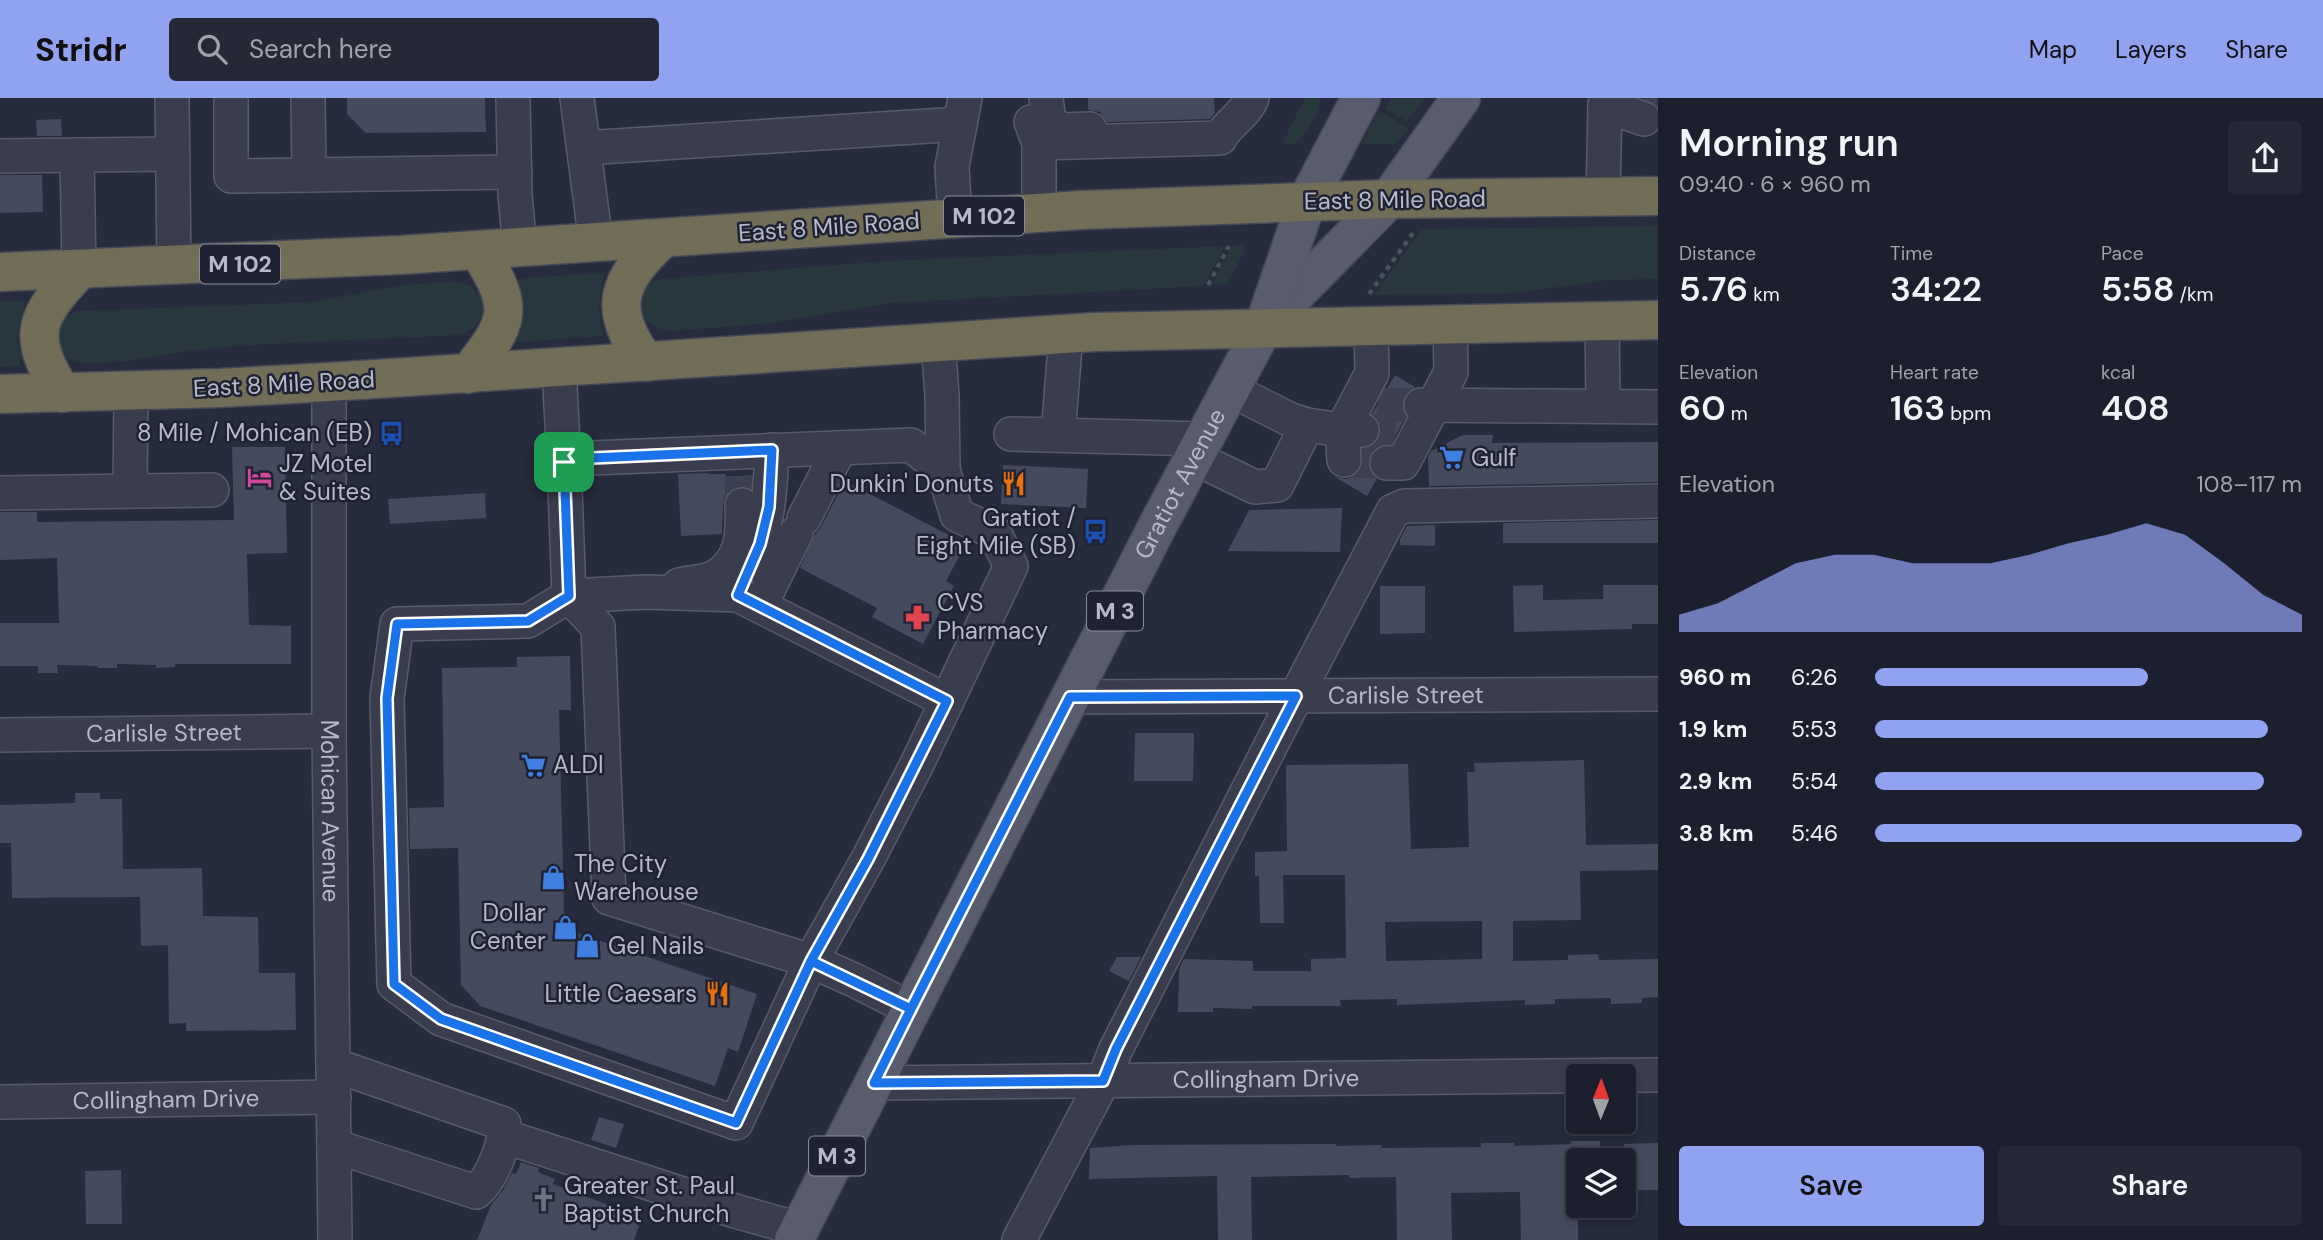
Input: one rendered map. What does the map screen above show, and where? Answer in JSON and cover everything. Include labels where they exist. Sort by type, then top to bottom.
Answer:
[{"type":"highway","name":"East 8 Mile Road","points":[[0,272],[479,251],[1039,213],[1307,201],[1658,196]]},
{"type":"highway","points":[[646,362],[627,331],[621,315],[621,297],[627,280],[640,259],[662,239]]},
{"type":"highway","points":[[468,374],[491,346],[504,317],[504,301],[500,287],[479,251]]},
{"type":"highway","points":[[62,393],[42,355],[39,328],[55,296],[79,270]]},
{"type":"highway","name":"East 8 Mile Road","points":[[0,394],[329,383],[938,341],[1264,327],[1371,310],[1450,323],[1658,320]]},
{"type":"main road","name":"Gratiot Avenue","points":[[797,1234],[1198,448],[1264,327],[1307,201],[1361,98]]},
{"type":"main road","name":"Gratiot Avenue","points":[[1264,327],[1389,199],[1461,98]]},
{"type":"street","points":[[172,98],[174,266]]},
{"type":"street","points":[[231,98],[231,176],[515,172]]},
{"type":"street","points":[[308,98],[309,175]]},
{"type":"street","points":[[513,98],[520,248]]},
{"type":"street","points":[[577,98],[596,243]]},
{"type":"street","points":[[1030,98],[1031,123],[1039,143],[1039,213]]},
{"type":"street","points":[[1046,98],[1049,122],[1062,130],[1226,127]]},
{"type":"street","points":[[1039,143],[1220,138],[1226,127],[1249,106],[1252,98]]},
{"type":"street","points":[[1603,197],[1620,104]]},
{"type":"street","points":[[584,149],[963,111],[952,167],[955,218]]},
{"type":"street","points":[[0,156],[172,153]]},
{"type":"street","points":[[77,155],[79,270]]},
{"type":"street","points":[[1371,310],[1372,373],[1390,412],[1403,463],[1387,463]]},
{"type":"street","points":[[1602,321],[1603,406]]},
{"type":"street","points":[[1390,412],[1451,372],[1450,323]]},
{"type":"street","points":[[1058,435],[1066,334]]},
{"type":"street","points":[[938,341],[943,470],[957,514],[994,532],[1011,566],[947,701],[868,859],[811,961],[736,1123],[441,1019],[394,984],[387,698],[397,624],[528,621],[569,596],[646,592],[749,601],[947,701]]},
{"type":"street","points":[[559,368],[569,596],[598,627],[609,898],[811,961],[911,1009]]},
{"type":"street","name":"Mohican Avenue","points":[[329,383],[329,731],[335,1240]]},
{"type":"street","points":[[1229,389],[1291,420],[1307,425],[1390,412],[1658,407]]},
{"type":"street","points":[[130,491],[131,391]]},
{"type":"street","points":[[1011,434],[1058,435],[1198,448],[1255,487],[1277,485],[1307,425]]},
{"type":"street","points":[[564,462],[592,458],[749,471],[841,448],[911,445],[943,470]]},
{"type":"street","points":[[749,601],[800,526],[841,448]]},
{"type":"street","points":[[646,592],[716,577],[735,559],[743,538],[749,471]]},
{"type":"street","points":[[749,471],[769,507],[749,601]]},
{"type":"street","points":[[0,493],[212,490]]},
{"type":"street","points":[[1019,1240],[1103,1081],[1116,1049],[1393,511],[1404,506],[1658,501]]},
{"type":"street","name":"Carlisle Street","points":[[1070,697],[1658,694]]},
{"type":"street","name":"Carlisle Street","points":[[0,735],[329,731]]},
{"type":"street","name":"Collingham Drive","points":[[874,1083],[1658,1075]]},
{"type":"street","name":"Collingham Drive","points":[[0,1102],[334,1081],[505,1124],[506,1137]]},
{"type":"street","points":[[334,1146],[476,1192],[485,1185],[506,1137],[735,1211],[797,1234]]},
{"type":"path","points":[[1371,310],[1417,228]]},
{"type":"path","points":[[1208,285],[1229,246]]},
{"type":"shaded area","points":[[1305,98],[1321,98],[1315,117],[1295,144],[1282,143]]},
{"type":"shaded area","points":[[1391,98],[1425,98],[1407,121],[1385,109]]},
{"type":"shaded area","points":[[1378,111],[1409,128],[1397,144],[1362,144]]},
{"type":"shaded area","points":[[1658,226],[1658,279],[1608,280],[1516,293],[1374,295],[1422,229]]},
{"type":"shaded area","points":[[1242,245],[1245,250],[1228,283],[1212,286],[1232,246]]},
{"type":"shaded area","points":[[1225,246],[1203,286],[891,303],[773,323],[672,331],[650,324],[640,310],[639,302],[648,285],[659,279],[887,261]]},
{"type":"shaded area","points":[[604,273],[599,306],[603,336],[518,342],[515,340],[522,310],[519,278]]},
{"type":"shaded area","points":[[452,282],[466,284],[475,289],[484,306],[478,323],[457,335],[237,346],[128,361],[88,363],[74,362],[64,355],[58,339],[62,322],[67,316],[79,311],[313,302],[400,285]]},
{"type":"shaded area","points":[[0,301],[24,301],[18,337],[20,366],[0,367]]},
{"type":"building","points":[[347,98],[485,98],[486,132],[366,133],[347,114]]},
{"type":"building","points":[[1088,98],[1214,98],[1215,113],[1210,119],[1107,122],[1100,112],[1088,110]]},
{"type":"building","points":[[61,119],[62,136],[37,136],[36,120]]},
{"type":"building","points":[[0,175],[42,175],[43,212],[0,213]]},
{"type":"building","points":[[1395,375],[1415,387],[1404,396],[1402,406],[1406,416],[1391,444],[1378,446],[1370,454],[1370,472],[1377,479],[1367,496],[1335,477],[1346,479],[1355,476],[1362,468],[1363,449],[1378,440],[1381,429],[1372,414]]},
{"type":"building","points":[[1463,435],[1493,435],[1492,443],[1658,442],[1658,482],[1429,486],[1428,457],[1431,451]]},
{"type":"building","points":[[232,447],[285,447],[287,553],[247,554],[249,625],[291,626],[291,664],[175,664],[175,667],[156,668],[156,665],[117,664],[117,668],[98,668],[57,665],[58,673],[38,673],[38,666],[0,666],[0,623],[59,623],[57,558],[0,560],[0,512],[37,512],[37,522],[234,520]]},
{"type":"building","points":[[1003,465],[1088,469],[1086,508],[1001,504]]},
{"type":"building","points":[[678,474],[726,474],[726,477],[751,475],[750,488],[733,488],[725,495],[722,534],[681,536]]},
{"type":"building","name":"CVS Pharmacy","points":[[845,481],[966,544],[946,581],[954,586],[923,644],[872,617],[877,608],[800,568],[815,534]]},
{"type":"building","points":[[485,493],[486,518],[390,524],[388,499]]},
{"type":"building","points":[[1342,508],[1340,552],[1228,551],[1249,510]]},
{"type":"building","points":[[1658,520],[1658,543],[1503,543],[1503,523]]},
{"type":"building","points":[[1435,525],[1435,546],[1400,545],[1407,526]]},
{"type":"building","points":[[1543,585],[1543,600],[1603,599],[1603,585],[1658,585],[1658,624],[1632,624],[1632,629],[1514,632],[1513,586]]},
{"type":"building","points":[[1380,586],[1425,586],[1425,633],[1380,634]]},
{"type":"building","points":[[570,656],[571,710],[559,710],[564,912],[577,933],[757,994],[738,1052],[728,1048],[715,1086],[480,1006],[461,985],[458,848],[410,849],[409,808],[444,807],[442,668],[517,667],[517,657]]},
{"type":"building","points":[[1135,733],[1194,733],[1193,781],[1134,781]]},
{"type":"building","points":[[1584,760],[1586,845],[1658,844],[1658,870],[1580,871],[1581,920],[1513,921],[1513,961],[1568,960],[1568,955],[1598,954],[1599,960],[1658,959],[1658,997],[1642,998],[1642,1003],[1611,1004],[1611,998],[1555,999],[1555,1004],[1525,1005],[1525,1000],[1397,1005],[1397,999],[1340,1000],[1341,1006],[1252,1006],[1252,1009],[1213,1008],[1213,1012],[1178,1012],[1179,969],[1184,959],[1253,961],[1253,971],[1311,971],[1311,959],[1346,958],[1345,875],[1283,875],[1284,923],[1260,923],[1259,876],[1255,876],[1255,852],[1287,851],[1286,765],[1408,764],[1411,849],[1469,847],[1467,772],[1475,772],[1474,763]],"holes":[[[1482,921],[1482,959],[1386,961],[1385,922]]]},
{"type":"building","points":[[75,793],[100,793],[100,799],[122,799],[123,869],[202,868],[203,916],[258,917],[259,973],[295,973],[296,1030],[186,1031],[186,1023],[169,1024],[168,945],[141,946],[140,897],[12,898],[11,843],[0,843],[0,805],[75,803]]},
{"type":"building","points":[[1117,957],[1141,957],[1129,981],[1109,971]]},
{"type":"building","points":[[599,1117],[624,1124],[616,1148],[591,1140]]},
{"type":"building","points":[[1571,1141],[1600,1141],[1600,1148],[1566,1148],[1566,1218],[1578,1218],[1578,1240],[1521,1240],[1520,1192],[1451,1193],[1452,1240],[1397,1240],[1396,1177],[1349,1178],[1349,1175],[1251,1177],[1252,1240],[1218,1240],[1217,1176],[1089,1179],[1090,1148],[1133,1145],[1336,1144],[1381,1145],[1381,1148],[1481,1147],[1481,1143],[1514,1143],[1514,1146],[1571,1144]]},
{"type":"building","points":[[1658,1143],[1658,1190],[1636,1190],[1636,1148],[1624,1148],[1624,1144]]},
{"type":"building","name":"Greater St. Paul Baptist Church","points":[[521,1162],[539,1168],[538,1172],[555,1179],[553,1184],[640,1217],[634,1240],[477,1240],[491,1205],[512,1173],[516,1174]]},
{"type":"building","points":[[121,1170],[122,1224],[86,1224],[85,1171]]},
{"type":"tunnel","points":[[1644,104],[1658,104]]},
{"type":"tunnel","points":[[1378,404],[1421,405]]},
{"type":"tunnel","points":[[1362,430],[1405,432]]},
{"type":"tunnel","points":[[1344,460],[1387,463]]},
{"type":"tunnel","points":[[741,476],[742,505]]},
{"type":"place","name":"8 Mile / Mohican (EB)","points":[[392,433]]},
{"type":"place","name":"Gulf","points":[[1451,458]]},
{"type":"place","name":"JZ Motel & Suites","points":[[259,478]]},
{"type":"place","name":"Dunkin' Donuts","points":[[1014,484]]},
{"type":"place","name":"Gratiot / Eight Mile (SB)","points":[[1096,532]]},
{"type":"place","name":"CVS Pharmacy","points":[[917,617]]},
{"type":"place","name":"ALDI","points":[[533,765]]},
{"type":"place","name":"The City Warehouse","points":[[554,878]]},
{"type":"place","name":"Dollar Center","points":[[566,927]]},
{"type":"place","name":"Gel Nails","points":[[588,946]]},
{"type":"place","name":"Little Caesars","points":[[717,994]]},
{"type":"place","name":"Greater St. Paul Baptist Church","points":[[544,1200]]},
{"type":"route","points":[[564,462],[569,596],[528,621],[397,624],[387,698],[394,984],[441,1019],[736,1123],[811,961],[911,1009],[1070,697],[1296,696],[1116,1049],[1103,1081],[874,1083],[911,1009],[854,980],[811,961],[868,859],[947,701],[738,595],[760,544],[769,507],[772,450],[592,458],[564,462]]}]
